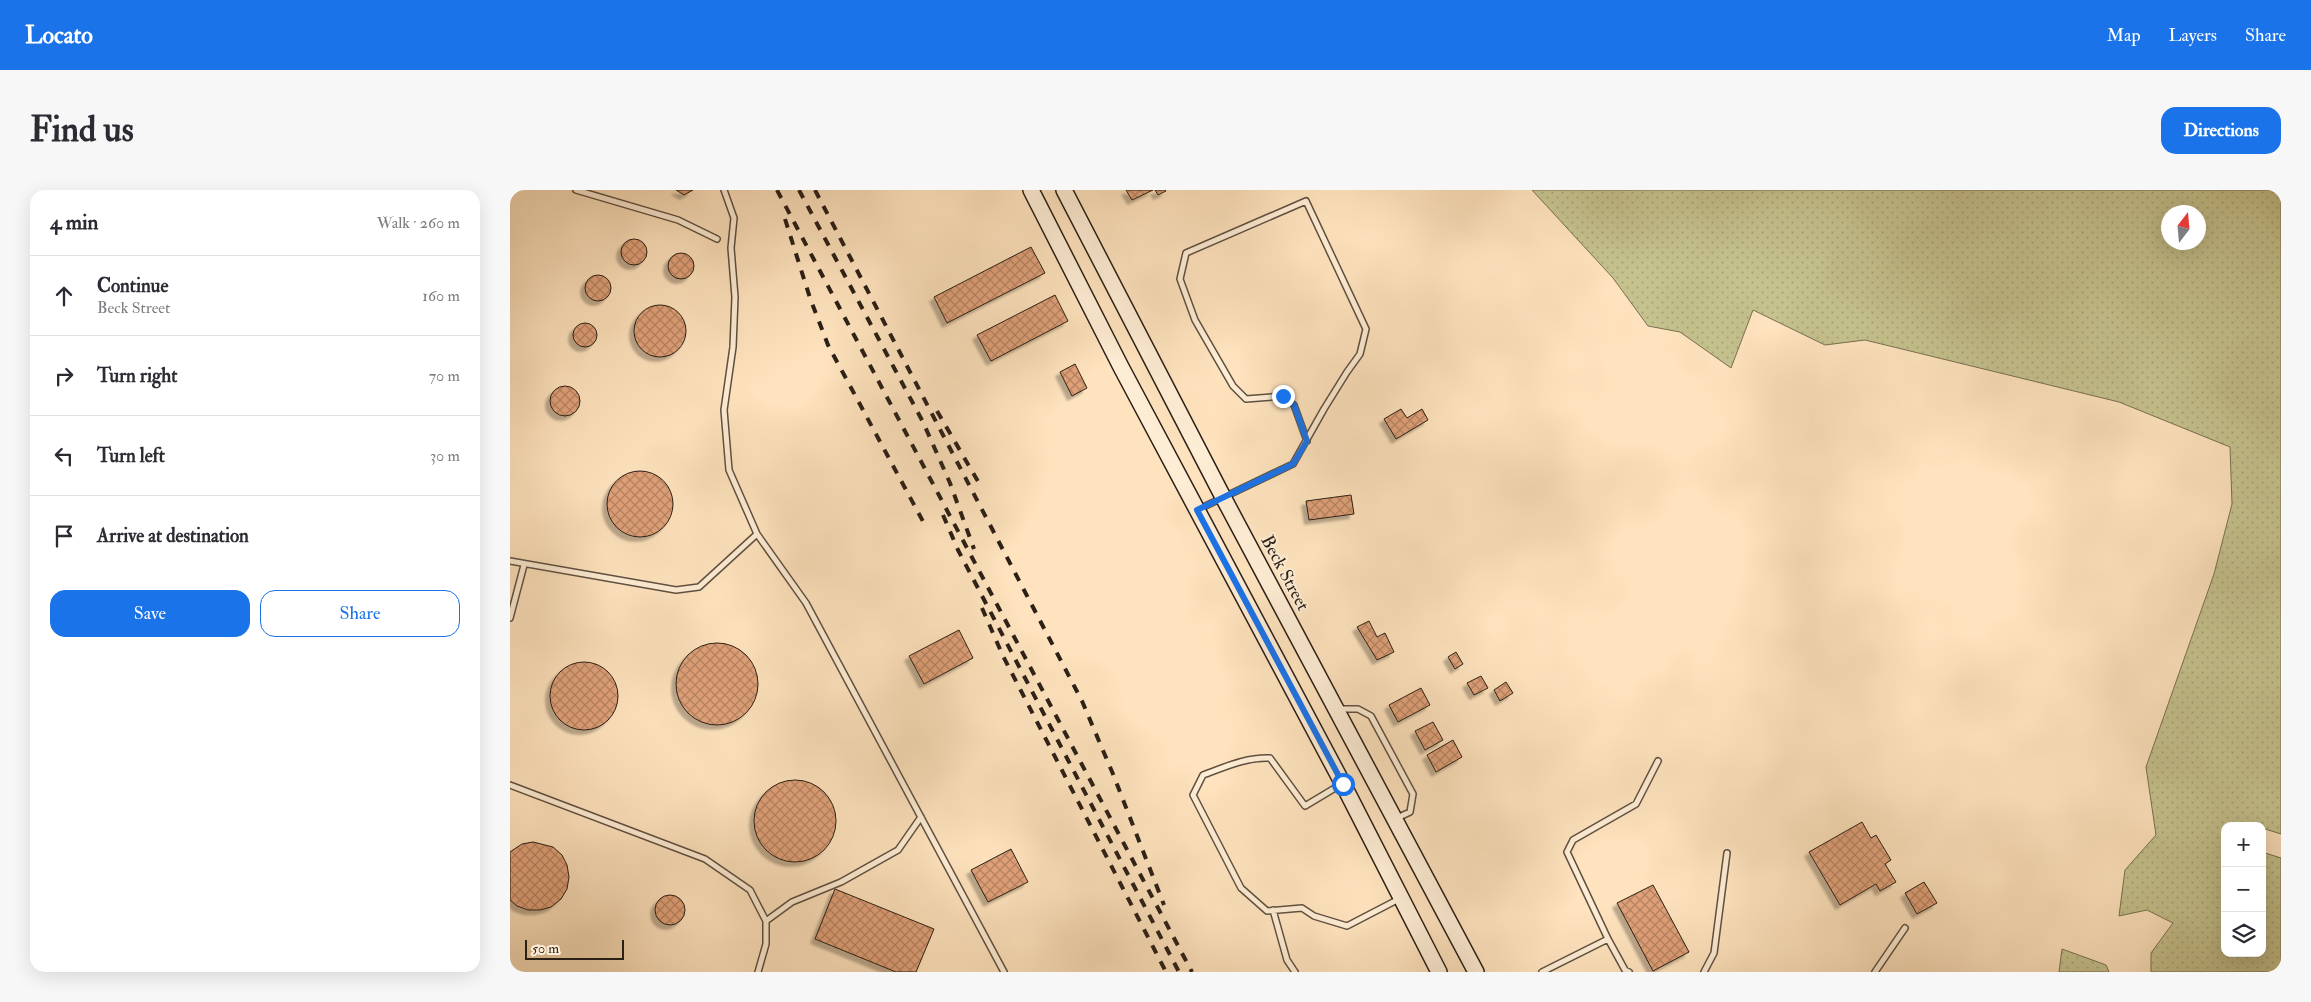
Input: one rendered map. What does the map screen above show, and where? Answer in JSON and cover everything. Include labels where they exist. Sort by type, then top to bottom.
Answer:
[{"type":"main road","points":[[1031,190],[1197,510],[1402,897],[1439,972]]},
{"type":"main road","name":"Beck Street","points":[[1064,190],[1223,497],[1476,972]]},
{"type":"lane","points":[[576,190],[678,220],[717,239]]},
{"type":"lane","points":[[724,190],[734,218],[731,248],[735,297],[733,347],[724,410],[730,470],[757,534],[806,603],[1004,972]]},
{"type":"lane","points":[[1197,510],[1293,464],[1307,441],[1328,402],[1360,354],[1366,329],[1306,201],[1186,253],[1180,279],[1194,320],[1233,386],[1246,399],[1283,396],[1294,405],[1307,441]]},
{"type":"lane","points":[[510,561],[524,565],[676,590],[699,586],[757,534]]},
{"type":"lane","points":[[510,618],[524,565]]},
{"type":"lane","points":[[1335,709],[1358,709],[1371,716],[1413,794],[1410,812],[1394,819]]},
{"type":"lane","points":[[1343,784],[1305,806],[1270,758],[1257,758],[1239,762],[1203,775],[1193,794],[1241,888],[1267,911],[1302,908],[1314,916],[1347,926],[1402,897]]},
{"type":"lane","points":[[1629,972],[1625,970],[1608,939],[1567,852],[1573,840],[1636,804],[1658,761]]},
{"type":"lane","points":[[510,785],[705,859],[750,890],[766,921],[766,944],[758,972]]},
{"type":"lane","points":[[766,921],[792,902],[841,882],[898,850],[921,817]]},
{"type":"lane","points":[[1704,972],[1714,953],[1727,853]]},
{"type":"lane","points":[[1273,910],[1287,960],[1295,972]]},
{"type":"lane","points":[[1875,972],[1906,928]]},
{"type":"lane","points":[[1542,972],[1608,939]]},
{"type":"shaded area","points":[[1532,190],[2281,190],[2281,834],[2266,829],[2266,822],[2221,822],[2221,957],[2266,957],[2266,853],[2281,858],[2281,972],[2151,972],[2151,953],[2173,923],[2147,910],[2119,916],[2125,870],[2156,835],[2146,767],[2214,574],[2232,504],[2230,447],[2119,402],[1865,340],[1825,345],[1753,310],[1731,368],[1680,332],[1648,326],[1613,278]]},
{"type":"shaded area","points":[[2062,949],[2106,965],[2109,972],[2059,972]]},
{"type":"building","points":[[676,190],[693,190],[684,195]]},
{"type":"building","points":[[1126,190],[1153,190],[1132,200]]},
{"type":"building","points":[[1155,190],[1165,190],[1166,191],[1158,195]]},
{"type":"building","points":[[634,239],[643,243],[647,252],[643,261],[634,265],[625,261],[621,252],[625,243]]},
{"type":"building","points":[[1031,247],[1045,273],[947,323],[934,297]]},
{"type":"building","points":[[681,253],[690,257],[694,266],[690,275],[681,279],[672,275],[668,266],[672,257]]},
{"type":"building","points":[[598,275],[607,279],[611,288],[607,297],[598,301],[589,297],[585,288],[589,279]]},
{"type":"building","points":[[1055,295],[1068,321],[991,361],[977,335]]},
{"type":"building","points":[[660,305],[674,309],[682,317],[686,331],[682,345],[674,353],[660,357],[646,353],[638,345],[634,331],[638,317],[646,309]]},
{"type":"building","points":[[585,323],[590,324],[596,330],[596,340],[590,346],[585,347],[580,346],[574,340],[573,335],[574,330],[580,324]]},
{"type":"building","points":[[1075,364],[1087,388],[1072,396],[1060,372]]},
{"type":"building","points":[[565,386],[575,391],[580,401],[575,411],[565,416],[555,411],[550,401],[555,391]]},
{"type":"building","points":[[1401,409],[1407,418],[1422,409],[1428,420],[1396,439],[1384,419]]},
{"type":"building","points":[[640,471],[652,474],[663,481],[670,492],[673,504],[670,516],[663,527],[652,534],[640,537],[628,534],[617,527],[610,516],[607,504],[610,492],[617,481],[628,474]]},
{"type":"building","points":[[1351,495],[1354,514],[1309,520],[1306,501]]},
{"type":"building","points":[[1369,621],[1377,637],[1385,633],[1394,652],[1377,660],[1357,627]]},
{"type":"building","points":[[959,630],[973,658],[924,684],[909,656]]},
{"type":"building","points":[[709,643],[725,643],[740,650],[751,661],[758,676],[755,700],[746,713],[725,725],[709,725],[694,718],[683,707],[676,692],[676,676],[683,661],[694,650]]},
{"type":"building","points":[[1456,652],[1463,664],[1455,669],[1448,657]]},
{"type":"building","points":[[577,662],[591,662],[603,667],[613,677],[618,689],[618,703],[613,715],[603,725],[591,730],[577,730],[565,725],[555,715],[550,703],[550,689],[555,677],[565,667]]},
{"type":"building","points":[[1481,676],[1488,688],[1474,695],[1467,683]]},
{"type":"building","points":[[1506,682],[1513,693],[1500,701],[1494,690]]},
{"type":"building","points":[[1421,688],[1430,705],[1398,722],[1389,705]]},
{"type":"building","points":[[1433,722],[1443,740],[1425,750],[1415,731]]},
{"type":"building","points":[[1453,740],[1462,757],[1436,772],[1427,755]]},
{"type":"building","points":[[787,780],[803,780],[818,787],[829,798],[836,813],[833,837],[824,850],[803,862],[787,862],[772,855],[761,844],[754,829],[754,813],[761,798],[772,787]]},
{"type":"building","points":[[1862,822],[1871,838],[1876,835],[1891,860],[1885,864],[1896,882],[1880,891],[1876,884],[1840,905],[1809,852]]},
{"type":"building","points":[[533,842],[553,847],[562,855],[567,865],[569,877],[567,889],[561,899],[551,907],[540,910],[528,910],[517,906],[510,900],[510,852],[522,844]]},
{"type":"building","points":[[1011,849],[1028,882],[988,902],[971,870]]},
{"type":"building","points":[[1924,882],[1937,903],[1917,914],[1905,893]]},
{"type":"building","points":[[1653,885],[1689,952],[1653,971],[1617,903]]},
{"type":"building","points":[[835,889],[934,929],[916,972],[896,972],[815,939]]},
{"type":"building","points":[[670,895],[676,896],[684,904],[684,916],[676,924],[670,925],[664,924],[656,916],[655,910],[656,904],[664,896]]},
{"type":"railway","points":[[777,190],[1192,972]]},
{"type":"railway","points":[[799,190],[923,422],[950,483],[974,549]]},
{"type":"railway","points":[[815,190],[1082,701],[1113,774],[1164,905]]},
{"type":"railway","points":[[785,219],[810,298],[828,345],[926,527]]},
{"type":"railway","points":[[937,411],[979,483]]},
{"type":"railway","points":[[943,515],[958,550],[1179,972]]},
{"type":"railway","points":[[982,608],[1003,656],[1166,972]]},
{"type":"route","points":[[1283,396],[1294,405],[1307,441],[1293,464],[1197,510],[1343,784]]}]
